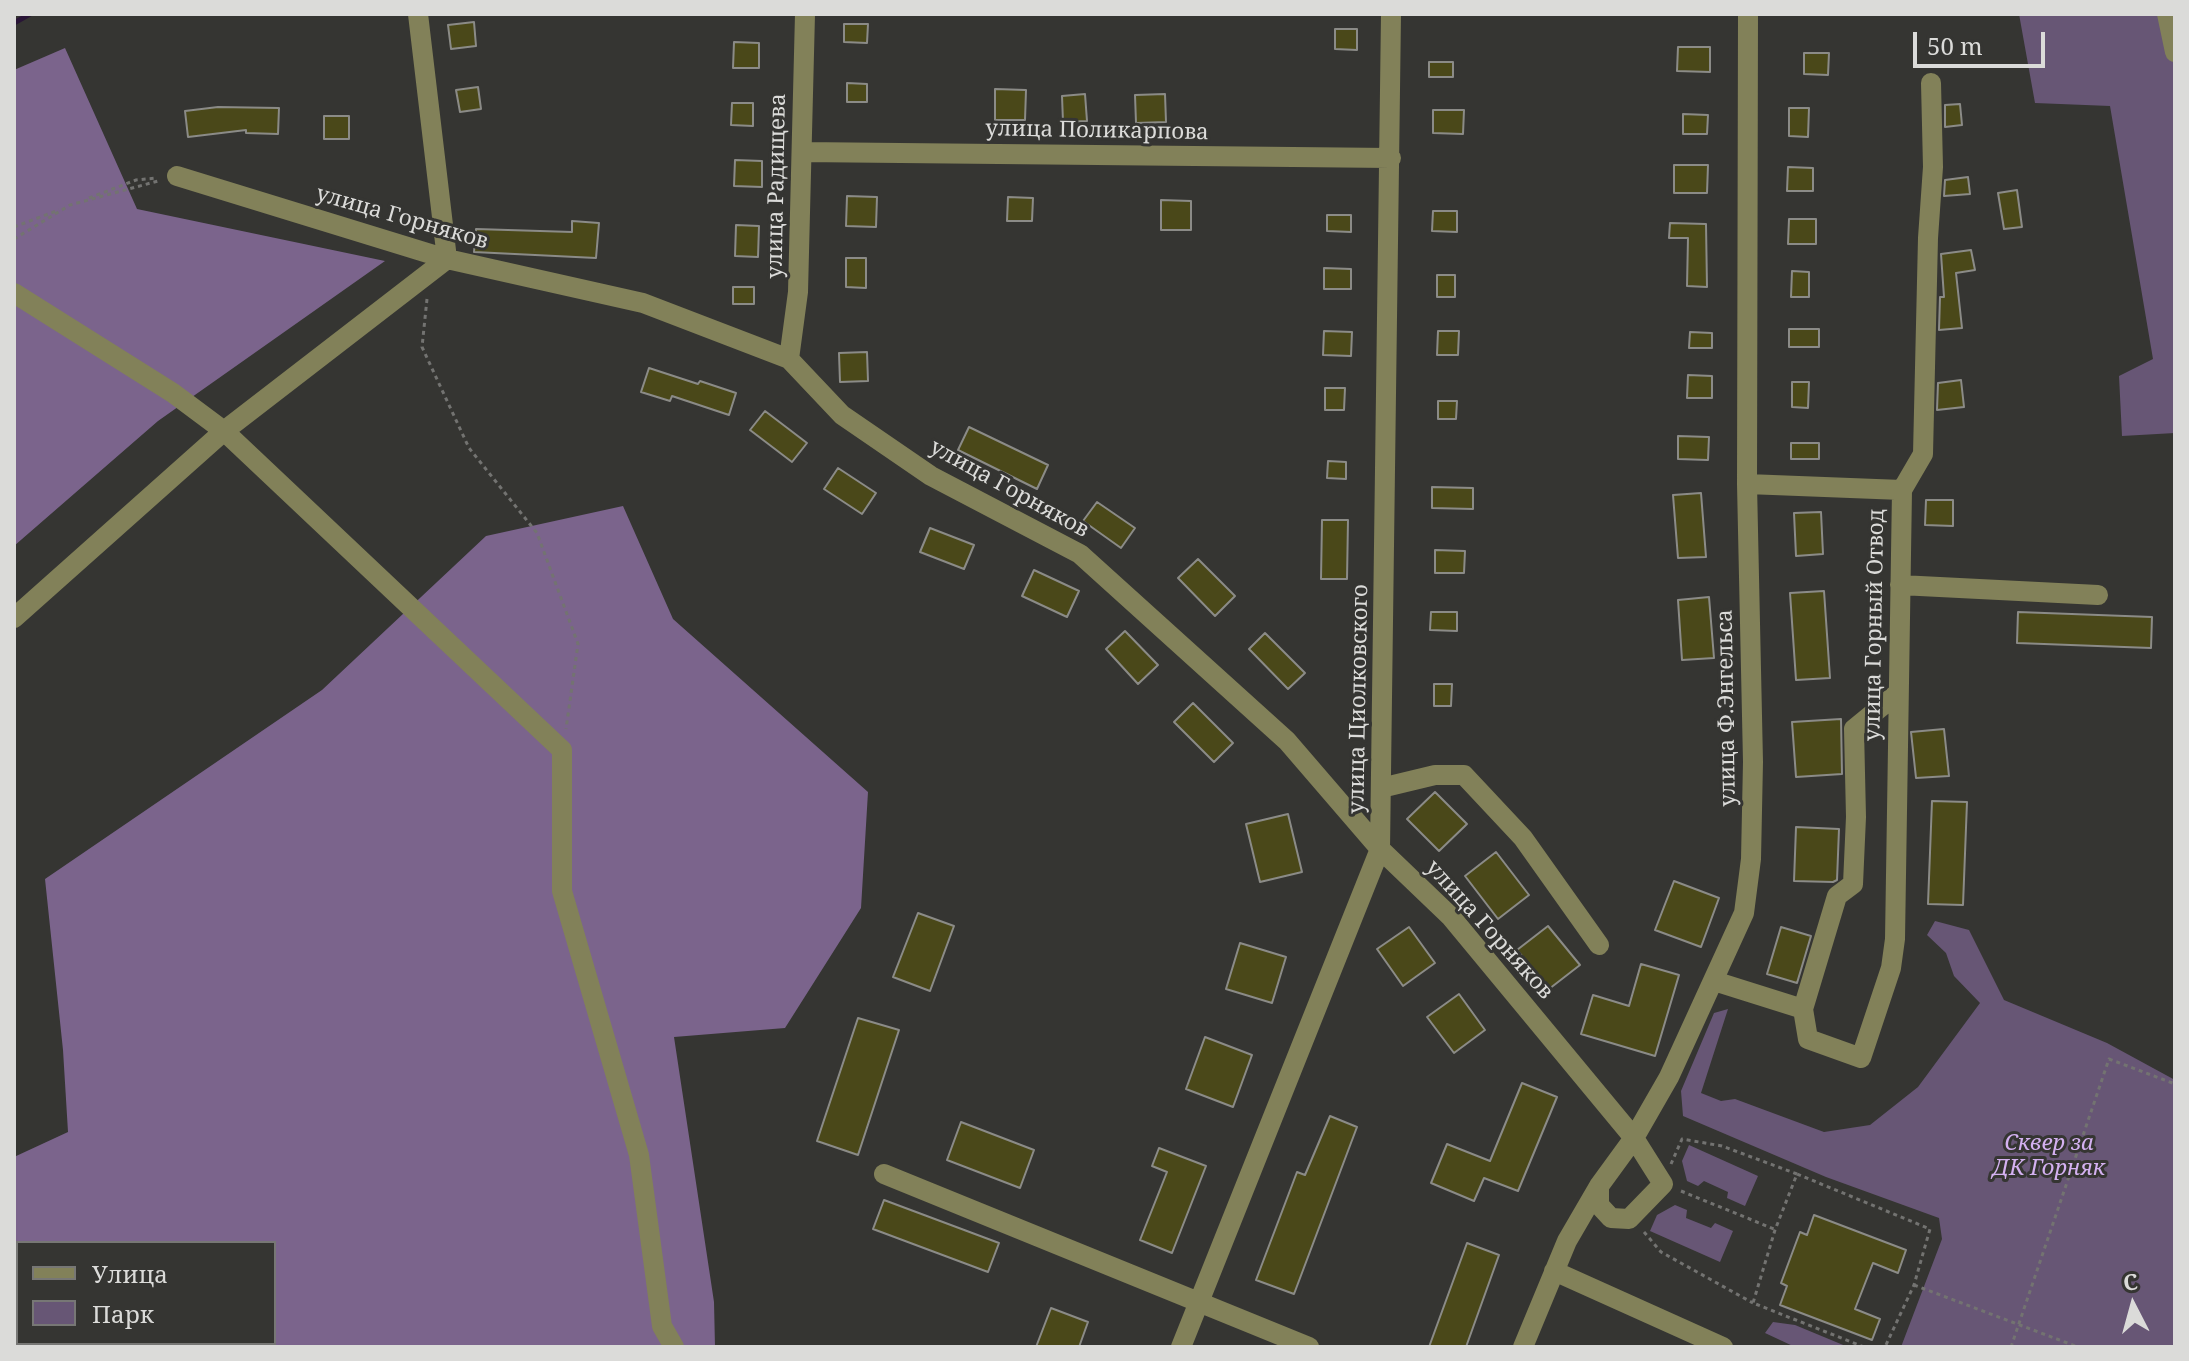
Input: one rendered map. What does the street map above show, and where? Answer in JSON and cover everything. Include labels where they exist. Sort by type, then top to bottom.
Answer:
[{"type":"street","points":[[14,618],[224,431],[447,259],[418,14]]},
{"type":"street","name":"улица Радищева","points":[[789,359],[798,292],[805,14]]},
{"type":"street","name":"улица Циолковского","points":[[1181,1347],[1380,849],[1391,14]]},
{"type":"street","name":"улица Ф.Энгельса","points":[[1523,1347],[1567,1241],[1599,1186],[1634,1138],[1669,1077],[1744,913],[1751,859],[1753,762],[1747,484],[1748,14]]},
{"type":"street","points":[[2167,14],[2175,52]]},
{"type":"street","name":"улица Горный Отвод","points":[[1803,1009],[1808,1039],[1861,1058],[1891,968],[1895,939],[1902,490],[1923,454],[1924,343],[1933,167],[1931,83]]},
{"type":"street","name":"улица Поликарпова","points":[[802,152],[1391,158]]},
{"type":"street","name":"улица Горняков","points":[[177,176],[447,259],[643,303],[789,359],[842,415],[931,476],[1080,554],[1287,741],[1380,849],[1451,917],[1634,1138]]},
{"type":"street","points":[[14,293],[173,393],[224,431],[562,750],[562,891],[639,1155],[662,1326],[674,1347]]},
{"type":"street","points":[[1747,484],[1902,490]]},
{"type":"street","points":[[1900,585],[2098,595]]},
{"type":"street","points":[[1714,981],[1803,1009],[1837,896],[1853,884],[1856,817],[1854,729],[1898,693]]},
{"type":"street","points":[[1381,788],[1435,775],[1464,775],[1523,838],[1599,945]]},
{"type":"street","points":[[1599,1186],[1599,1205],[1611,1218],[1629,1219],[1663,1184],[1634,1138]]},
{"type":"street","points":[[1599,1186],[1609,1201],[1622,1207],[1636,1196],[1650,1173],[1634,1138]]},
{"type":"street","points":[[884,1174],[1309,1347]]},
{"type":"street","points":[[1554,1271],[1723,1347]]},
{"type":"path","points":[[14,227],[136,180],[177,176]]},
{"type":"path","points":[[14,239],[70,205]]},
{"type":"path","points":[[429,272],[422,347],[469,448],[537,533],[578,644],[562,750]]},
{"type":"path","points":[[2011,1347],[2109,1059],[2175,1084]]},
{"type":"path","points":[[1775,1230],[1663,1184],[1682,1139],[1722,1146],[1930,1229],[1914,1285],[1885,1347]]},
{"type":"path","points":[[1753,1303],[1775,1230],[1797,1174]]},
{"type":"path","points":[[1641,1228],[1661,1252],[1753,1303],[1864,1347]]},
{"type":"path","points":[[1914,1285],[2078,1347]]},
{"type":"green space","points":[[2019,14],[2175,14],[2175,433],[2122,436],[2119,376],[2153,359],[2110,106],[2035,103]]},
{"type":"green space","name":"Сквер за ДК Горняк","points":[[1935,921],[1969,930],[2004,1000],[2107,1043],[2175,1080],[2175,1347],[1901,1347],[1942,1239],[1939,1218],[1826,1177],[1683,1116],[1681,1091],[1714,1013],[1728,1009],[1701,1093],[1721,1101],[1735,1099],[1824,1132],[1870,1125],[1918,1087],[1980,1003],[1954,976],[1946,953],[1927,935]]},
{"type":"green space","points":[[1689,1145],[1758,1176],[1745,1206],[1727,1198],[1728,1192],[1704,1181],[1698,1186],[1687,1181],[1682,1161]]},
{"type":"green space","points":[[1675,1205],[1687,1210],[1686,1218],[1711,1228],[1715,1223],[1733,1231],[1720,1262],[1650,1231],[1657,1215]]},
{"type":"green space","points":[[1773,1322],[1795,1325],[1848,1347],[1795,1347],[1765,1333]]},
{"type":"shaded area","points":[[65,48],[137,209],[385,261],[158,421],[14,546],[14,70]]},
{"type":"shaded area","points":[[623,506],[673,619],[868,792],[861,908],[785,1028],[674,1037],[714,1302],[715,1347],[14,1347],[14,1157],[68,1132],[63,1050],[45,879],[322,690],[486,536]]},
{"type":"building","points":[[474,22],[476,46],[451,49],[448,25]]},
{"type":"building","points":[[844,24],[868,24],[867,43],[844,42]]},
{"type":"building","points":[[1335,29],[1357,29],[1357,50],[1335,49]]},
{"type":"building","points":[[734,42],[759,43],[759,68],[733,68]]},
{"type":"building","points":[[1678,47],[1710,47],[1710,72],[1677,71]]},
{"type":"building","points":[[1804,53],[1829,53],[1828,75],[1804,74]]},
{"type":"building","points":[[1429,62],[1453,62],[1453,77],[1429,77]]},
{"type":"building","points":[[847,83],[867,84],[867,102],[847,102]]},
{"type":"building","points":[[478,87],[481,109],[460,112],[456,90]]},
{"type":"building","points":[[995,89],[1026,90],[1025,120],[995,120]]},
{"type":"building","points":[[1085,94],[1087,121],[1063,122],[1062,96]]},
{"type":"building","points":[[1165,94],[1166,122],[1136,123],[1135,95]]},
{"type":"building","points":[[732,103],[753,103],[753,126],[731,125]]},
{"type":"building","points":[[1960,104],[1962,125],[1945,127],[1945,105]]},
{"type":"building","points":[[218,107],[279,108],[278,134],[246,133],[246,130],[188,137],[185,111]]},
{"type":"building","points":[[1789,108],[1809,108],[1808,137],[1789,136]]},
{"type":"building","points":[[1433,110],[1464,110],[1463,134],[1433,133]]},
{"type":"building","points":[[1683,114],[1708,115],[1707,134],[1683,134]]},
{"type":"building","points":[[324,116],[349,116],[349,139],[324,139]]},
{"type":"building","points":[[735,160],[762,161],[762,187],[734,186]]},
{"type":"building","points":[[1674,165],[1708,165],[1707,193],[1674,193]]},
{"type":"building","points":[[1788,167],[1813,168],[1813,191],[1787,191]]},
{"type":"building","points":[[1968,177],[1970,194],[1944,196],[1945,180]]},
{"type":"building","points":[[2017,190],[2022,227],[2004,229],[1998,193]]},
{"type":"building","points":[[847,196],[877,197],[876,227],[846,226]]},
{"type":"building","points":[[1008,197],[1033,198],[1032,221],[1007,221]]},
{"type":"building","points":[[1161,200],[1191,201],[1191,230],[1161,230]]},
{"type":"building","points":[[1433,211],[1457,211],[1457,232],[1432,231]]},
{"type":"building","points":[[1327,215],[1351,215],[1351,232],[1327,231]]},
{"type":"building","points":[[1789,219],[1816,219],[1816,244],[1788,244]]},
{"type":"building","points":[[572,221],[599,223],[596,258],[474,252],[476,229],[572,232]]},
{"type":"building","points":[[1670,223],[1706,224],[1707,287],[1687,286],[1688,238],[1669,238]]},
{"type":"building","points":[[736,225],[759,226],[758,257],[735,256]]},
{"type":"building","points":[[1971,250],[1975,270],[1956,273],[1962,328],[1939,330],[1940,297],[1944,297],[1941,254]]},
{"type":"building","points":[[846,258],[866,258],[866,288],[846,287]]},
{"type":"building","points":[[1324,268],[1351,269],[1351,289],[1324,289]]},
{"type":"building","points":[[1792,271],[1809,272],[1809,297],[1791,297]]},
{"type":"building","points":[[1437,275],[1455,275],[1455,297],[1437,297]]},
{"type":"building","points":[[733,287],[754,287],[754,304],[733,304]]},
{"type":"building","points":[[1789,329],[1819,329],[1819,347],[1789,347]]},
{"type":"building","points":[[1324,331],[1352,332],[1351,356],[1323,355]]},
{"type":"building","points":[[1438,331],[1459,331],[1458,355],[1437,355]]},
{"type":"building","points":[[1690,332],[1712,333],[1712,348],[1689,348]]},
{"type":"building","points":[[867,352],[868,381],[840,382],[839,353]]},
{"type":"building","points":[[649,368],[736,393],[729,415],[672,396],[670,401],[641,392]]},
{"type":"building","points":[[1688,375],[1712,376],[1712,398],[1687,398]]},
{"type":"building","points":[[1961,380],[1964,407],[1937,410],[1938,383]]},
{"type":"building","points":[[1792,382],[1809,382],[1808,408],[1792,407]]},
{"type":"building","points":[[1325,388],[1345,388],[1344,410],[1325,410]]},
{"type":"building","points":[[1438,401],[1457,401],[1456,419],[1438,419]]},
{"type":"building","points":[[765,411],[807,443],[792,462],[750,430]]},
{"type":"building","points":[[969,427],[1048,465],[1037,489],[958,450]]},
{"type":"building","points":[[1678,436],[1709,437],[1708,460],[1678,459]]},
{"type":"building","points":[[1791,443],[1819,443],[1819,459],[1791,459]]},
{"type":"building","points":[[1328,461],[1346,462],[1346,479],[1327,478]]},
{"type":"building","points":[[838,468],[876,493],[862,514],[824,489]]},
{"type":"building","points":[[1432,487],[1473,488],[1473,509],[1432,508]]},
{"type":"building","points":[[1701,493],[1706,557],[1678,558],[1673,495]]},
{"type":"building","points":[[1926,500],[1953,500],[1953,526],[1925,525]]},
{"type":"building","points":[[1097,502],[1135,528],[1121,548],[1083,521]]},
{"type":"building","points":[[1821,512],[1823,554],[1796,556],[1794,513]]},
{"type":"building","points":[[1322,520],[1348,520],[1347,579],[1321,579]]},
{"type":"building","points":[[930,528],[974,545],[964,569],[920,552]]},
{"type":"building","points":[[1435,550],[1465,551],[1464,573],[1435,573]]},
{"type":"building","points":[[1198,559],[1235,596],[1215,616],[1178,578]]},
{"type":"building","points":[[1034,570],[1079,591],[1067,617],[1022,596]]},
{"type":"building","points":[[1824,591],[1830,678],[1796,680],[1790,593]]},
{"type":"building","points":[[1709,597],[1714,658],[1682,660],[1678,600]]},
{"type":"building","points":[[1431,612],[1457,612],[1457,631],[1430,630]]},
{"type":"building","points":[[2018,612],[2152,617],[2151,648],[2017,643]]},
{"type":"building","points":[[1125,631],[1158,665],[1138,684],[1106,649]]},
{"type":"building","points":[[1265,633],[1305,673],[1288,689],[1249,649]]},
{"type":"building","points":[[1434,684],[1452,684],[1451,706],[1434,706]]},
{"type":"building","points":[[1193,703],[1233,743],[1214,762],[1174,722]]},
{"type":"building","points":[[1841,719],[1842,774],[1796,777],[1792,722]]},
{"type":"building","points":[[1944,729],[1949,776],[1916,778],[1911,732]]},
{"type":"building","points":[[1435,792],[1467,824],[1439,851],[1407,819]]},
{"type":"building","points":[[1932,801],[1967,802],[1963,905],[1928,904]]},
{"type":"building","points":[[1288,814],[1302,872],[1260,882],[1246,824]]},
{"type":"building","points":[[1796,827],[1839,829],[1837,880],[1794,881]]},
{"type":"building","points":[[1496,852],[1529,895],[1498,919],[1465,876]]},
{"type":"building","points":[[1674,881],[1719,898],[1701,947],[1655,930]]},
{"type":"building","points":[[918,913],[954,926],[930,991],[893,977]]},
{"type":"building","points":[[1548,926],[1580,965],[1549,989],[1517,950]]},
{"type":"building","points":[[1409,927],[1435,963],[1403,986],[1377,949]]},
{"type":"building","points":[[1781,927],[1811,936],[1797,983],[1767,974]]},
{"type":"building","points":[[1240,943],[1286,957],[1272,1003],[1226,989]]},
{"type":"building","points":[[1641,964],[1679,975],[1655,1056],[1581,1034],[1593,995],[1629,1006]]},
{"type":"building","points":[[1459,994],[1485,1030],[1454,1053],[1427,1017]]},
{"type":"building","points":[[858,1018],[899,1030],[858,1155],[817,1141]]},
{"type":"building","points":[[1205,1037],[1252,1055],[1233,1107],[1186,1089]]},
{"type":"building","points":[[1522,1083],[1557,1097],[1518,1191],[1484,1178],[1474,1201],[1431,1183],[1447,1144],[1490,1161]]},
{"type":"building","points":[[1330,1116],[1357,1127],[1294,1294],[1256,1280],[1297,1172],[1305,1175]]},
{"type":"building","points":[[961,1122],[1034,1150],[1020,1188],[947,1160]]},
{"type":"building","points":[[1159,1148],[1206,1166],[1172,1253],[1140,1240],[1167,1172],[1152,1166]]},
{"type":"building","points":[[884,1200],[999,1243],[988,1272],[873,1229]]},
{"type":"building","points":[[1814,1215],[1906,1250],[1898,1273],[1873,1263],[1855,1309],[1880,1319],[1872,1340],[1780,1305],[1787,1286],[1781,1283],[1800,1232],[1807,1235]]},
{"type":"building","points":[[1467,1243],[1499,1255],[1466,1347],[1429,1347]]},
{"type":"building","points":[[1051,1308],[1088,1322],[1079,1347],[1036,1347]]},
{"type":"waterway","points":[[14,23],[30,14]]}]
